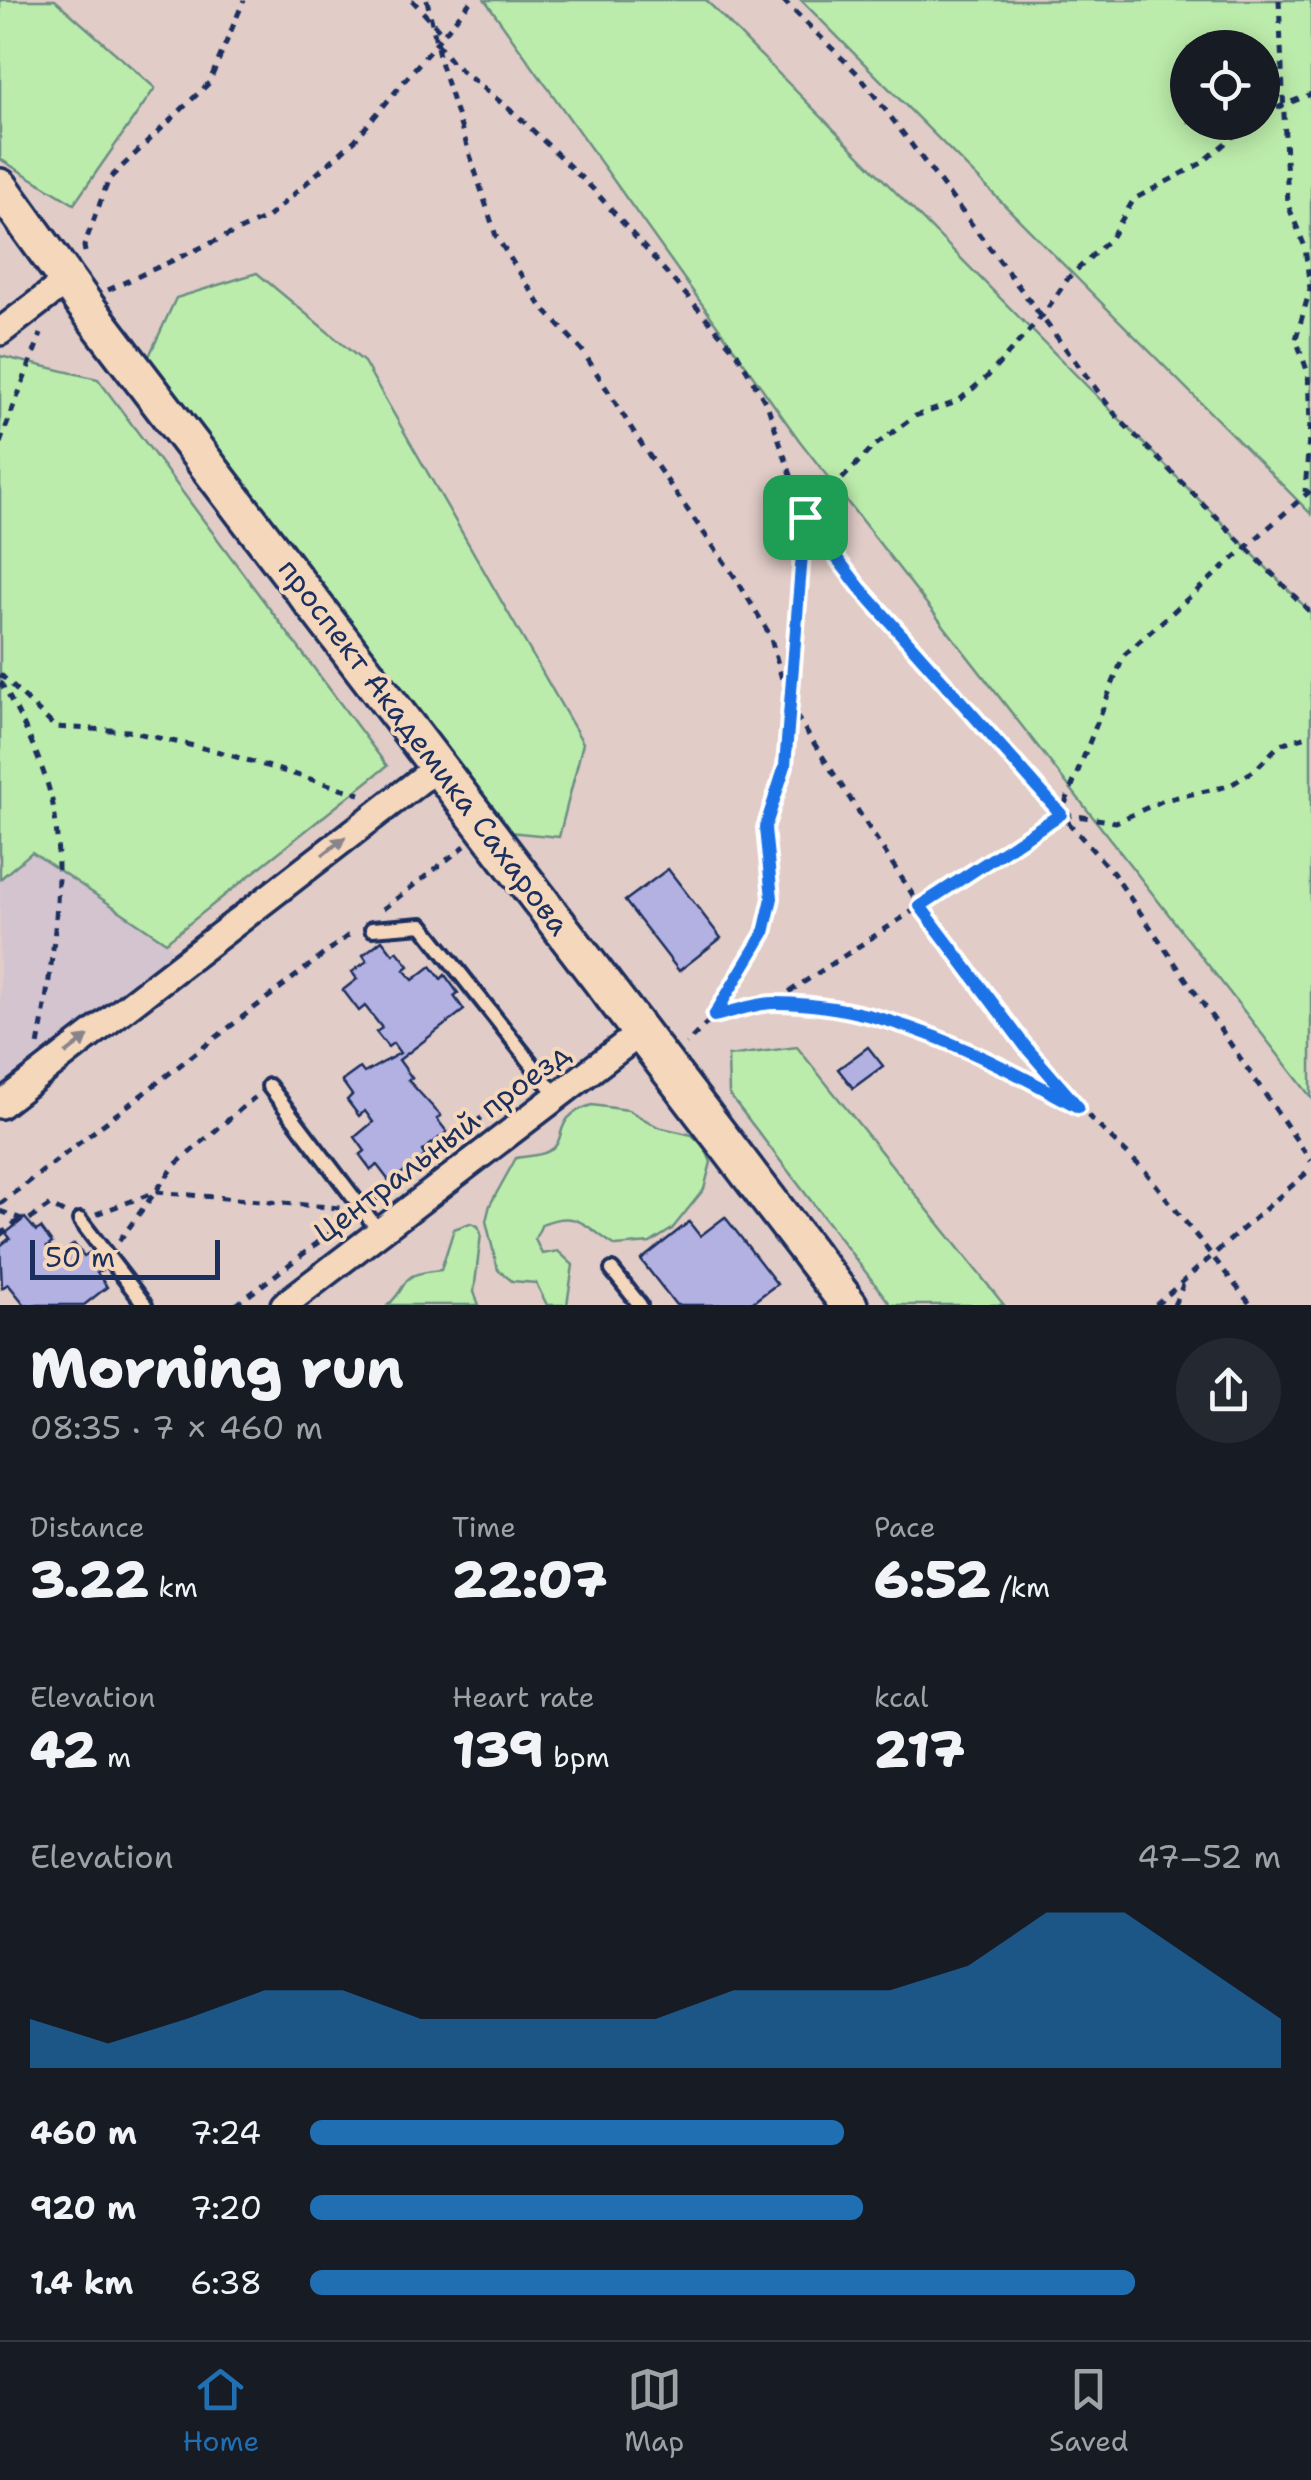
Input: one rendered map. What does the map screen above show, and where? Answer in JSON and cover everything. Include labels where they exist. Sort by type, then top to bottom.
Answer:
[{"type":"street","name":"проспект Академика Сахарова","points":[[0,187],[80,283],[839,1301]]},
{"type":"street","points":[[0,332],[80,283]]},
{"type":"street","points":[[0,1105],[440,765]]},
{"type":"street","name":"Центральный проезд","points":[[284,1305],[640,1033]]},
{"type":"lane","points":[[372,923],[422,925],[557,1096]]},
{"type":"lane","points":[[269,1086],[380,1232]]},
{"type":"lane","points":[[80,1220],[145,1305]]},
{"type":"lane","points":[[612,1270],[640,1305]]},
{"type":"path","points":[[244,0],[209,83],[109,179],[84,246],[80,283],[268,218],[355,140],[472,0]]},
{"type":"path","points":[[412,0],[442,33]]},
{"type":"path","points":[[428,0],[435,40],[496,236],[541,306],[582,350],[644,448],[737,580],[770,634],[789,704],[920,906],[1025,1046],[1078,1107],[1145,1171],[1251,1305]]},
{"type":"path","points":[[784,0],[859,75],[1118,418],[1311,613]]},
{"type":"path","points":[[1279,0],[1288,205],[1306,247],[1310,289],[1296,339],[1308,390],[1304,495]]},
{"type":"path","points":[[435,40],[453,64],[519,117],[594,190],[738,353],[768,407],[805,517],[860,588],[1113,873],[1311,1165],[1214,1258],[1156,1305]]},
{"type":"path","points":[[1280,106],[1311,94]]},
{"type":"path","points":[[640,1033],[679,1051],[714,1016],[764,933],[772,898],[765,828],[785,766],[805,517],[874,447],[915,416],[957,402],[988,376],[1042,315],[1068,278],[1111,238],[1134,198],[1202,163],[1229,140]]},
{"type":"path","points":[[0,442],[48,318]]},
{"type":"path","points":[[772,1003],[1061,814],[1124,655],[1311,490]]},
{"type":"path","points":[[0,678],[56,727],[147,736],[220,752],[318,784],[392,802]]},
{"type":"path","points":[[0,678],[18,710],[55,814],[55,950],[32,1080]]},
{"type":"path","points":[[1061,814],[1116,822],[1164,800],[1229,786],[1255,770],[1280,744],[1311,735]]},
{"type":"path","points":[[372,923],[488,829]]},
{"type":"path","points":[[356,930],[0,1207],[27,1221],[50,1205],[80,1220],[156,1192],[344,1209],[359,1205]]},
{"type":"path","points":[[714,1016],[772,1003],[870,1014],[986,1056],[1078,1107]]},
{"type":"path","points":[[236,1305],[359,1205],[540,1074]]},
{"type":"path","points":[[107,1256],[176,1164],[269,1086]]},
{"type":"path","points":[[0,1235],[23,1218]]},
{"type":"path","points":[[1174,1305],[1184,1282]]},
{"type":"shaded area","points":[[32,852],[166,942],[193,974],[0,1122],[0,879]]},
{"type":"green space","points":[[0,0],[55,0],[155,88],[74,204],[0,159]]},
{"type":"green space","points":[[485,0],[706,0],[1311,613],[1311,1097],[799,440]]},
{"type":"green space","points":[[801,0],[1311,0],[1311,514]]},
{"type":"green space","points":[[257,273],[364,362],[583,743],[559,837],[499,831],[144,367],[176,298]]},
{"type":"green space","points":[[0,356],[98,379],[387,766],[166,942],[32,852],[0,879]]},
{"type":"green space","points":[[797,1047],[1004,1305],[891,1305],[729,1094],[728,1056]]},
{"type":"green space","points":[[592,1105],[628,1110],[658,1127],[692,1135],[704,1146],[711,1162],[704,1189],[672,1229],[650,1243],[616,1246],[583,1223],[566,1218],[542,1224],[535,1239],[542,1254],[558,1251],[573,1265],[567,1305],[547,1305],[536,1283],[512,1281],[498,1270],[486,1221],[490,1205],[516,1158],[538,1155],[555,1147],[570,1116]]},
{"type":"green space","points":[[470,1223],[478,1226],[481,1234],[474,1292],[479,1305],[388,1305],[410,1277],[441,1270],[454,1229]]},
{"type":"building","points":[[668,869],[721,938],[679,971],[625,901]]},
{"type":"building","points":[[382,940],[409,966],[404,970],[413,980],[431,966],[441,979],[445,975],[464,1010],[399,1060],[412,1078],[408,1080],[441,1116],[437,1119],[447,1132],[422,1151],[425,1156],[390,1182],[377,1165],[371,1170],[360,1155],[365,1151],[355,1137],[373,1122],[365,1111],[359,1116],[347,1100],[352,1095],[342,1081],[360,1068],[364,1073],[400,1053],[393,1043],[388,1047],[376,1032],[382,1028],[365,1006],[359,1011],[343,990],[357,979],[352,972],[367,961],[363,955]]},
{"type":"building","points":[[868,1047],[883,1066],[853,1088],[838,1069]]},
{"type":"building","points":[[725,1217],[777,1284],[753,1302],[755,1305],[676,1305],[641,1260],[689,1222],[700,1236]]},
{"type":"building","points":[[25,1218],[36,1231],[41,1228],[52,1243],[47,1247],[56,1258],[74,1244],[84,1256],[89,1253],[102,1270],[97,1273],[107,1287],[84,1305],[25,1305],[8,1284],[2,1288],[0,1246],[10,1238],[6,1233]]},
{"type":"route","points":[[805,517],[860,588],[1061,814],[920,906],[1025,1046],[1078,1107],[986,1056],[870,1014],[772,1003],[714,1016],[764,933],[772,898],[765,828],[785,766],[805,517]]}]
